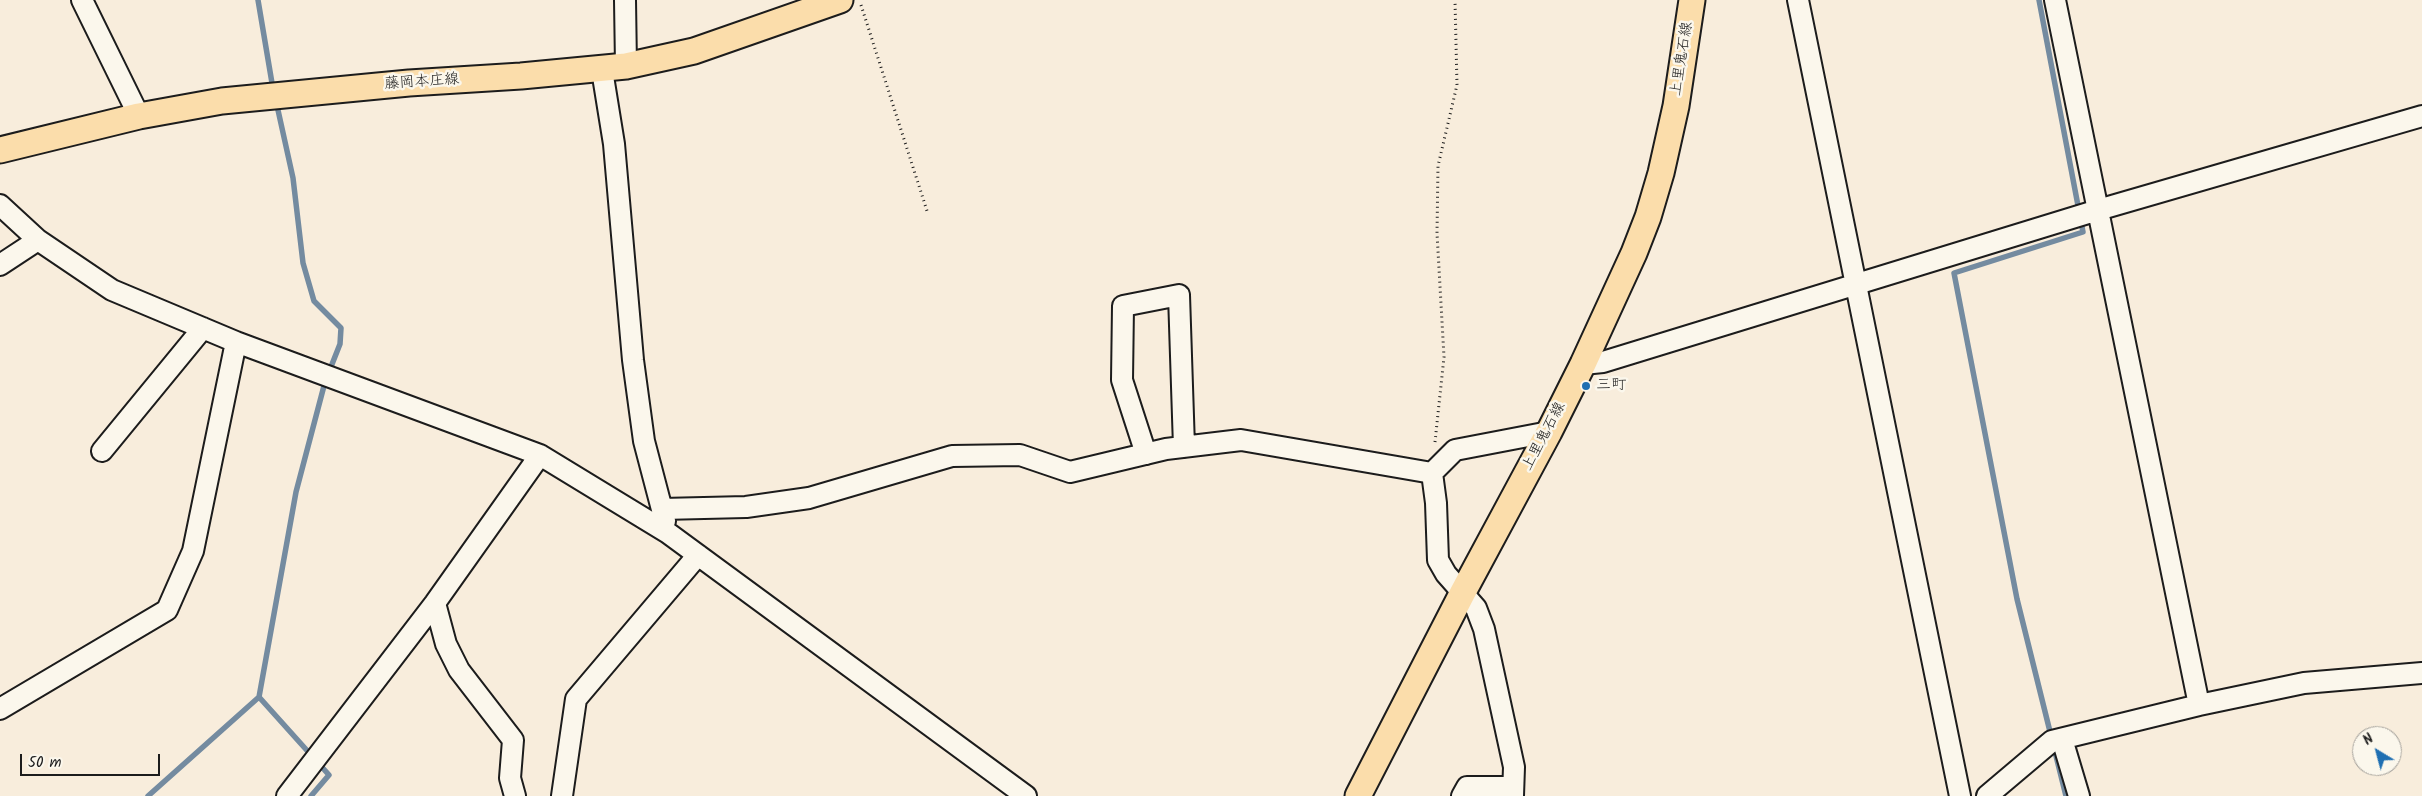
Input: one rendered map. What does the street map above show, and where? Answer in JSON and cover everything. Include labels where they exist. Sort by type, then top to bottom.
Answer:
[{"type":"main road","name":"藤岡本庄線","points":[[0,150],[139,116],[242,99],[409,83],[602,70],[626,66],[694,51],[840,0]]},
{"type":"main road","name":"上里鬼石線","points":[[1358,796],[1463,592],[1549,432],[1583,364],[1630,260],[1656,190],[1676,106],[1692,0]]},
{"type":"street","points":[[82,0],[139,116]]},
{"type":"street","points":[[625,0],[626,66]]},
{"type":"street","points":[[1798,0],[1960,796]]},
{"type":"street","points":[[2055,0],[2199,705]]},
{"type":"street","points":[[602,70],[614,144],[634,360],[642,423],[668,533]]},
{"type":"street","points":[[1583,364],[1603,362],[1856,286],[2098,210],[2422,116]]},
{"type":"street","points":[[0,205],[38,240],[112,290],[236,342],[540,455],[668,533],[1026,796]]},
{"type":"street","points":[[0,265],[38,240]]},
{"type":"street","points":[[1146,454],[1122,380],[1123,306],[1179,295],[1184,447]]},
{"type":"street","points":[[102,451],[203,328]]},
{"type":"street","points":[[0,709],[167,610],[193,551],[236,342]]},
{"type":"street","points":[[1432,472],[1455,450],[1549,432]]},
{"type":"street","points":[[662,509],[746,507],[809,498],[952,456],[1020,455],[1070,472],[1146,454],[1241,440],[1432,472]]},
{"type":"street","points":[[287,796],[435,602],[540,455]]},
{"type":"street","points":[[1432,472],[1436,503],[1438,560],[1446,574],[1476,608],[1484,629],[1514,767],[1513,792],[1467,787],[1462,796]]},
{"type":"street","points":[[562,796],[576,699],[698,555]]},
{"type":"street","points":[[435,602],[446,644],[459,670],[513,740],[510,778],[515,796]]},
{"type":"street","points":[[1987,796],[2052,741],[2199,705],[2304,683],[2422,673]]},
{"type":"street","points":[[2062,739],[2078,796]]},
{"type":"path","points":[[860,0],[928,214]]},
{"type":"path","points":[[1432,472],[1444,357],[1437,233],[1438,166],[1457,85],[1455,0]]},
{"type":"waterway","points":[[258,0],[273,89]]},
{"type":"waterway","points":[[2039,0],[2083,232],[1954,273],[2017,599],[2066,796]]},
{"type":"waterway","points":[[148,796],[259,697],[296,492],[325,382],[340,344],[341,328],[314,301],[303,263],[293,178],[276,101]]},
{"type":"waterway","points":[[259,697],[329,775],[311,796]]},
{"type":"place","name":"三町","points":[[1586,386]]}]
